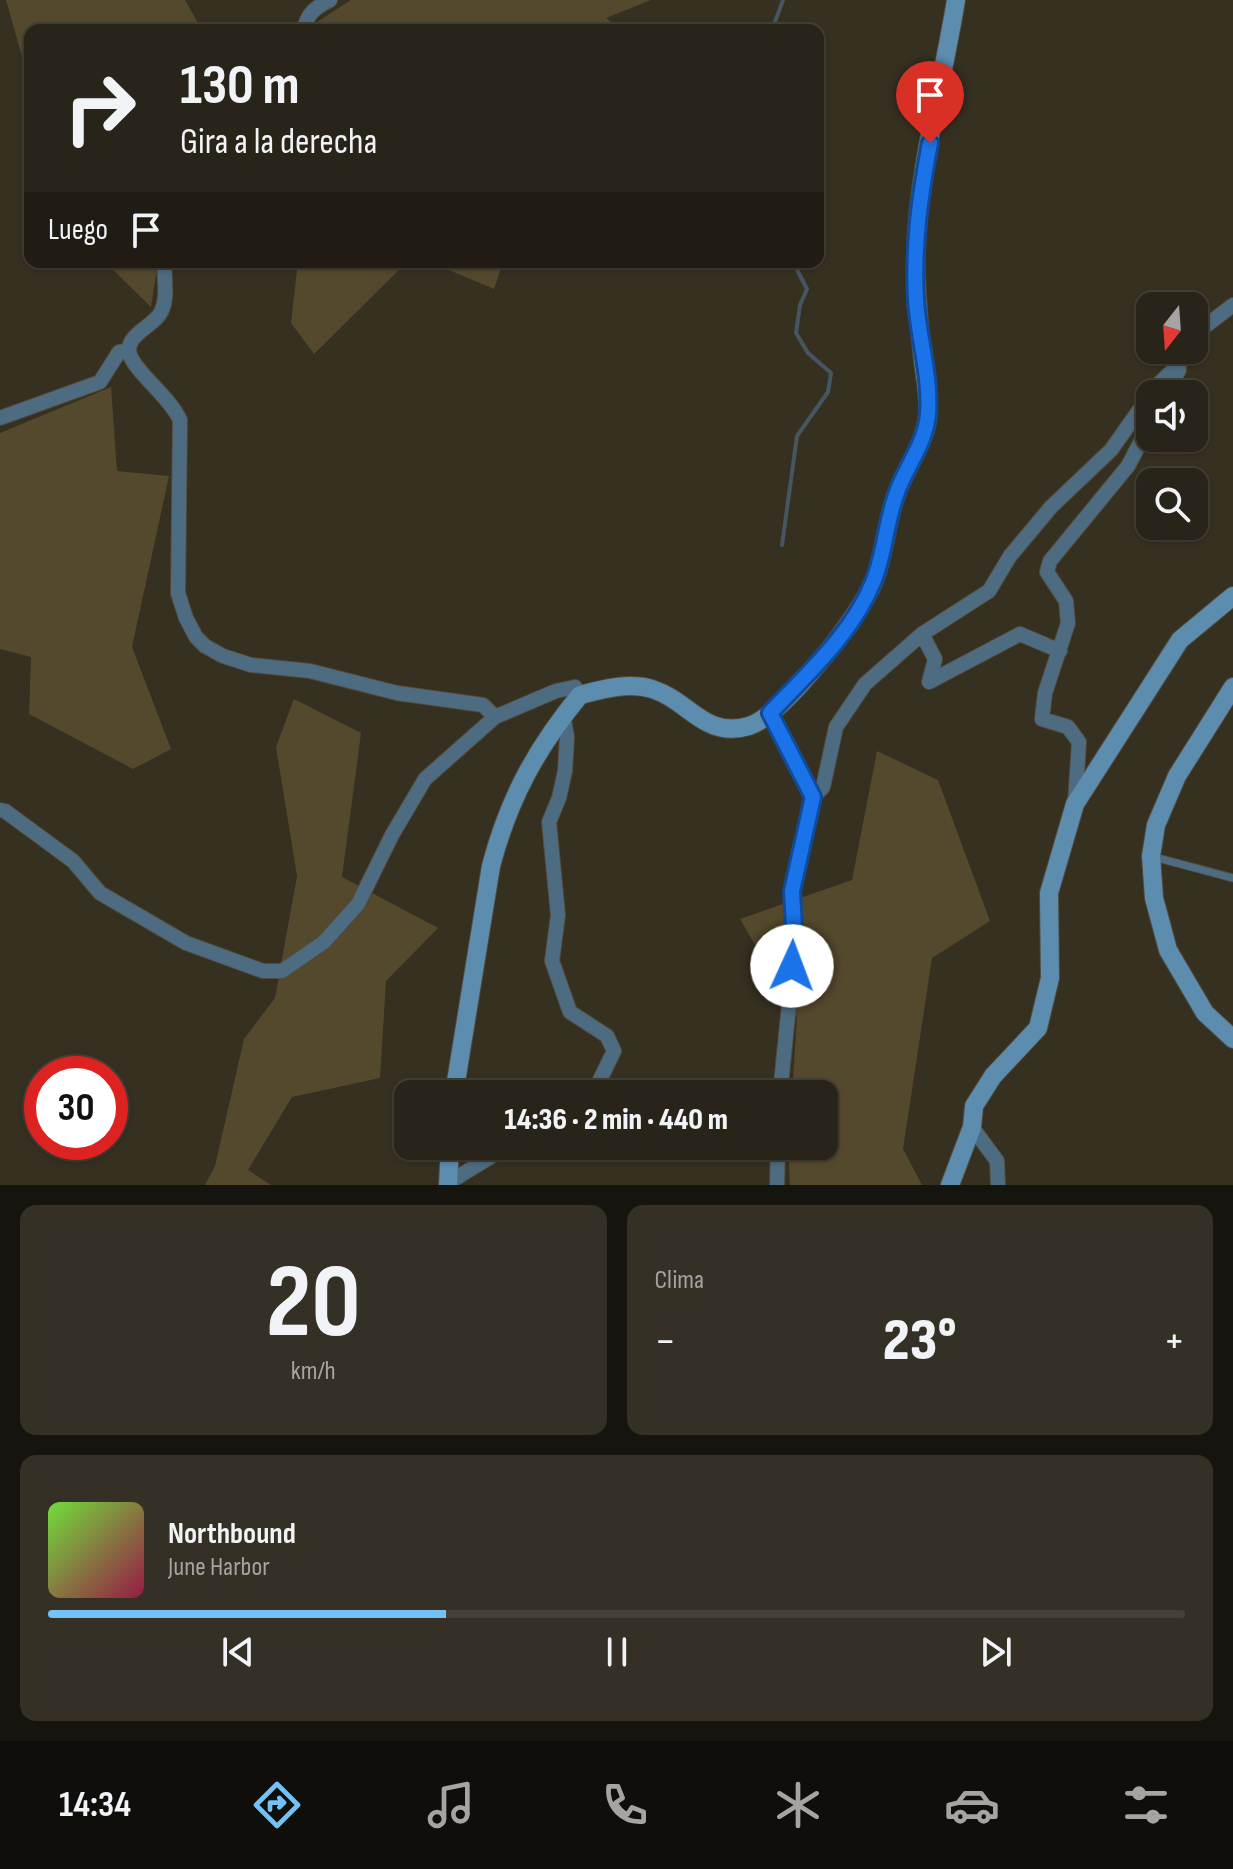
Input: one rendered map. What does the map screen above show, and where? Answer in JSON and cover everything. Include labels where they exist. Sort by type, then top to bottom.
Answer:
[{"type":"street","points":[[305,24],[313,9],[330,0]]},
{"type":"street","points":[[456,1080],[491,866],[499,834],[512,798],[543,743],[580,695],[623,686],[650,688],[673,698],[713,727],[730,730],[753,725],[770,713],[827,654],[864,603],[875,577],[897,492],[921,439],[928,415],[916,300],[916,249],[921,194],[956,0]]},
{"type":"street","points":[[165,268],[165,299],[161,314],[137,335],[129,350],[136,364],[175,408],[180,420],[178,593],[196,637],[223,656],[251,665],[310,671],[397,693],[483,705],[495,717]]},
{"type":"street","points":[[1208,324],[1233,305]]},
{"type":"street","points":[[0,418],[100,382],[119,352],[129,350]]},
{"type":"street","points":[[1174,380],[1182,364]]},
{"type":"street","points":[[1162,380],[1181,367]]},
{"type":"street","points":[[781,1080],[795,945],[792,891],[813,797],[823,787],[836,727],[865,684],[922,634],[989,591],[1010,556],[1051,507],[1111,450],[1136,414]]},
{"type":"street","points":[[950,1185],[972,1127],[974,1106],[993,1076],[1038,1028],[1050,978],[1049,893],[1075,804],[1079,742],[1068,727],[1042,719],[1045,693],[1068,623],[1066,601],[1047,572],[1050,561],[1128,466],[1136,451]]},
{"type":"street","points":[[1075,804],[1180,640],[1233,596]]},
{"type":"street","points":[[922,634],[935,659],[929,682],[1020,634],[1060,651]]},
{"type":"street","points":[[0,810],[73,861],[100,893],[186,943],[263,971],[282,971],[324,942],[358,904],[392,835],[425,779],[495,717],[556,691],[575,687],[580,695]]},
{"type":"street","points":[[1233,687],[1177,776],[1156,825],[1151,856],[1154,898],[1168,950],[1205,1013],[1233,1039]]},
{"type":"street","points":[[770,713],[813,797]]},
{"type":"street","points":[[563,715],[567,737],[565,771],[549,822],[558,915],[552,961],[570,1012],[607,1036],[614,1051],[600,1080]]},
{"type":"street","points":[[972,1127],[997,1161],[998,1185]]},
{"type":"street","points":[[448,1184],[449,1160]]},
{"type":"street","points":[[448,1184],[486,1160]]},
{"type":"street","points":[[777,1185],[778,1160]]},
{"type":"lane","points":[[1151,856],[1233,878]]},
{"type":"shaded area","points":[[6,0],[185,0],[199,24],[24,24],[24,64]]},
{"type":"shaded area","points":[[351,0],[651,0],[606,18],[614,24],[314,24]]},
{"type":"shaded area","points":[[111,268],[157,268],[151,307]]},
{"type":"shaded area","points":[[297,268],[401,268],[314,354],[291,323]]},
{"type":"shaded area","points":[[444,268],[501,268],[494,289]]},
{"type":"shaded area","points":[[111,387],[117,471],[169,476],[132,647],[171,749],[133,769],[29,714],[31,657],[0,649],[0,433]]},
{"type":"shaded area","points":[[294,699],[361,733],[342,877],[438,928],[386,981],[380,1078],[292,1097],[248,1170],[271,1185],[205,1185],[215,1166],[244,1039],[275,998],[297,876],[276,747]]},
{"type":"shaded area","points":[[877,751],[938,780],[990,921],[932,958],[903,1149],[922,1185],[790,1185],[789,1160],[838,1160],[838,1080],[793,1080],[797,1017],[740,919],[852,880]]},
{"type":"waterway","points":[[774,24],[783,0]]},
{"type":"waterway","points":[[782,545],[797,436],[828,392],[831,373],[808,353],[796,333],[800,305],[807,289],[796,268]]},
{"type":"route","points":[[792,966],[795,945],[792,891],[813,797],[770,713],[827,654],[864,603],[875,577],[897,492],[921,439],[928,415],[916,300],[916,249],[930,143]]}]
